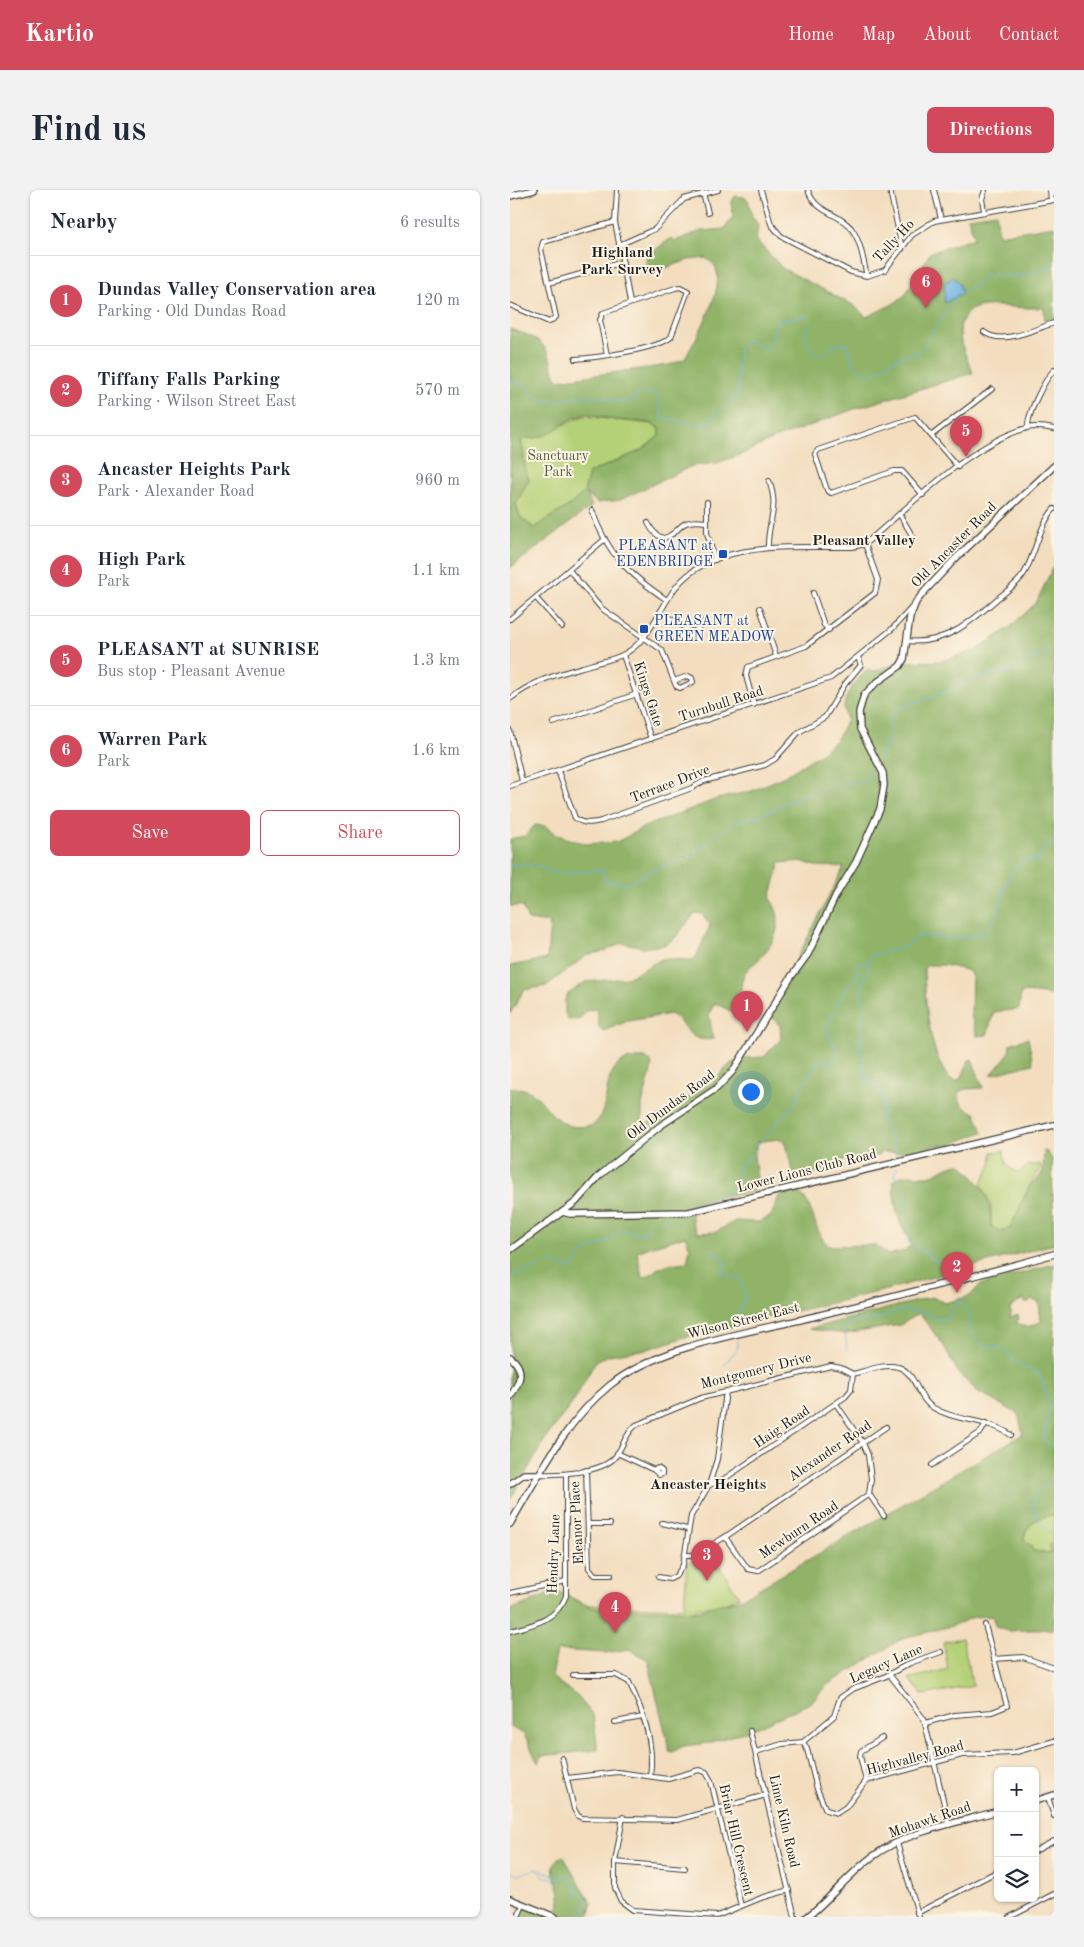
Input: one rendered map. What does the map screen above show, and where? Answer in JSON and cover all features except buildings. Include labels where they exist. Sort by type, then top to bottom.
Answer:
[{"type":"street","points":[[510,196],[534,190]]},
{"type":"street","points":[[617,190],[614,222],[630,302]]},
{"type":"street","points":[[619,245],[655,229],[684,199],[718,190]]},
{"type":"street","name":"Tally Ho","points":[[761,190],[771,224],[781,236],[851,272],[867,276],[885,270],[919,229],[941,219],[1053,200]]},
{"type":"street","points":[[808,190],[817,206],[851,228],[860,244],[867,276]]},
{"type":"street","points":[[890,190],[902,249]]},
{"type":"street","points":[[934,190],[941,219]]},
{"type":"street","points":[[984,211],[982,199],[986,190]]},
{"type":"street","points":[[1050,190],[1053,200]]},
{"type":"street","points":[[703,193],[708,213]]},
{"type":"street","points":[[510,305],[549,322],[553,320],[556,317],[541,249],[543,242],[614,222]]},
{"type":"street","points":[[549,283],[622,262]]},
{"type":"street","points":[[575,360],[607,355],[666,342],[671,337],[688,291],[680,287],[675,288],[612,308],[601,316],[607,355]]},
{"type":"street","points":[[984,332],[989,336],[1016,336],[1054,323]]},
{"type":"street","points":[[1028,428],[1029,416],[1048,376],[1054,370]]},
{"type":"street","points":[[932,435],[992,389]]},
{"type":"street","points":[[923,495],[902,471],[894,471],[831,493],[827,490],[815,454],[818,450],[910,418],[919,421],[958,467]]},
{"type":"street","points":[[510,700],[529,686],[550,676],[622,655],[631,650],[644,636],[683,580],[694,570],[715,560],[748,550],[852,547],[865,544],[958,467],[996,440],[1028,428],[1054,429]]},
{"type":"street","name":"Old Ancaster Road","points":[[874,757],[860,729],[861,702],[869,689],[900,666],[904,659],[908,626],[916,602],[955,559],[1054,466]]},
{"type":"street","points":[[768,548],[768,530],[775,504],[769,481]]},
{"type":"street","points":[[707,502],[706,522],[715,560]]},
{"type":"street","points":[[906,641],[934,640],[963,628],[1019,580],[1029,564],[1047,518],[1054,508]]},
{"type":"street","points":[[592,510],[605,539],[626,570],[668,600]]},
{"type":"street","points":[[900,515],[913,537]]},
{"type":"street","points":[[648,522],[652,531],[660,538],[664,538],[680,525],[690,521],[706,522]]},
{"type":"street","points":[[510,619],[605,539]]},
{"type":"street","points":[[754,705],[746,671],[753,663],[806,646],[829,630],[878,589],[878,580],[865,544]]},
{"type":"street","points":[[569,570],[602,608],[644,636],[665,653],[674,681],[676,686],[680,688],[693,682],[692,678],[688,676],[674,681]]},
{"type":"street","points":[[813,593],[824,625],[829,630]]},
{"type":"street","points":[[536,598],[562,627]]},
{"type":"street","name":"Turnbull Road","points":[[510,786],[831,678],[892,629],[916,602]]},
{"type":"street","points":[[760,608],[776,656]]},
{"type":"street","points":[[660,612],[690,631],[695,631],[704,622]]},
{"type":"street","name":"Kings Gate","points":[[622,655],[651,739]]},
{"type":"street","name":"Terrace Drive","points":[[558,771],[576,818],[581,823],[590,823],[602,821],[692,788],[704,781],[765,765],[775,759],[799,732],[825,717],[845,684],[858,670],[860,665],[858,657]]},
{"type":"street","points":[[553,723],[636,694]]},
{"type":"street","points":[[510,731],[522,782]]},
{"type":"street","name":"Old Dundas Road","points":[[510,1250],[563,1212],[584,1195],[599,1176],[660,1126],[717,1088],[734,1071],[791,976],[808,954],[836,895],[856,862],[882,803],[884,778],[880,765],[874,757]]},
{"type":"street","name":"Lower Lions Club Road","points":[[563,1212],[570,1214],[690,1212],[1054,1125]]},
{"type":"street","name":"Wilson Street East","points":[[510,1524],[540,1474],[584,1409],[631,1371],[667,1354],[940,1286],[1054,1254]]},
{"type":"street","points":[[510,1357],[519,1365],[521,1372],[520,1380],[510,1397]]},
{"type":"street","name":"Montgomery Drive","points":[[510,1484],[524,1474],[566,1474],[586,1470],[609,1462],[636,1425],[668,1410],[726,1391],[824,1367],[836,1367],[853,1374]]},
{"type":"street","points":[[853,1374],[882,1367],[898,1367],[911,1378],[929,1405],[947,1413],[986,1423],[1011,1434]]},
{"type":"street","name":"Haig Road","points":[[709,1485],[721,1481],[836,1404],[851,1390],[853,1374]]},
{"type":"street","points":[[658,1577],[670,1579],[676,1576],[683,1565],[687,1529],[691,1516],[709,1485],[719,1453],[726,1391]]},
{"type":"street","points":[[836,1404],[862,1443],[870,1467],[869,1494],[884,1516]]},
{"type":"street","points":[[932,1465],[981,1432],[986,1423]]},
{"type":"street","name":"Alexander Road","points":[[685,1555],[695,1555],[725,1537],[886,1427]]},
{"type":"street","points":[[617,1453],[654,1470]]},
{"type":"street","name":"Eleanor Place","points":[[586,1470],[589,1568],[592,1574],[611,1575]]},
{"type":"street","name":"Hendry Lane","points":[[510,1631],[546,1620],[560,1609],[566,1596],[566,1474]]},
{"type":"street","name":"Mewburn Road","points":[[725,1537],[748,1569],[758,1571],[869,1494]]},
{"type":"street","points":[[588,1524],[610,1524]]},
{"type":"street","points":[[662,1524],[687,1529]]},
{"type":"street","points":[[510,1593],[566,1581]]},
{"type":"street","points":[[925,1723],[955,1715],[992,1712],[1006,1708],[1008,1702],[985,1625]]},
{"type":"street","name":"Legacy Lane","points":[[803,1742],[834,1716],[840,1698],[860,1685],[889,1674],[910,1662],[941,1652]]},
{"type":"street","points":[[994,1659],[1023,1657],[1054,1668]]},
{"type":"street","points":[[889,1674],[921,1712],[949,1825]]},
{"type":"street","points":[[573,1675],[616,1675],[625,1678],[630,1684],[643,1717],[653,1755],[650,1776]]},
{"type":"street","points":[[614,1722],[643,1717]]},
{"type":"street","name":"Lime Kiln Road","points":[[750,1731],[796,1917]]},
{"type":"street","points":[[866,1782],[860,1756],[861,1751],[882,1738]]},
{"type":"street","name":"Highvalley Road","points":[[803,1742],[807,1749],[819,1795],[826,1810],[830,1813],[842,1810],[866,1782],[962,1755],[1013,1754],[1054,1741]]},
{"type":"street","points":[[756,1752],[782,1744],[803,1742]]},
{"type":"street","points":[[562,1758],[574,1809],[578,1816],[677,1820],[766,1795]]},
{"type":"street","name":"Briar Hill Crescent","points":[[567,1778],[606,1772],[668,1779],[704,1770],[709,1776],[718,1808],[741,1906]]},
{"type":"street","points":[[1039,1800],[1051,1796],[1054,1816]]},
{"type":"street","name":"Mohawk Road","points":[[807,1917],[862,1865],[897,1843],[994,1812]]},
{"type":"street","points":[[622,1818],[616,1862],[615,1888],[618,1895],[633,1910],[717,1916],[789,1890]]},
{"type":"street","points":[[1039,1849],[1054,1841]]},
{"type":"street","points":[[897,1843],[918,1915],[994,1873]]},
{"type":"street","points":[[616,1862],[685,1868]]},
{"type":"street","points":[[1010,1917],[1054,1894]]},
{"type":"street","points":[[510,1899],[553,1917]]},
{"type":"street","points":[[518,1917],[523,1905]]},
{"type":"green space","points":[[735,196],[744,197],[748,200],[752,216],[758,225],[756,240],[782,268],[853,305],[866,317],[893,304],[905,295],[930,253],[974,238],[968,217],[996,213],[999,235],[1054,226],[1054,319],[1045,322],[1044,308],[987,306],[971,310],[962,322],[960,337],[973,373],[854,409],[716,463],[692,466],[620,500],[597,503],[586,493],[592,506],[510,568],[510,329],[534,338],[544,346],[558,380],[669,365],[685,359],[702,327],[713,300],[718,275],[715,266],[706,258],[688,260],[647,275],[646,257],[671,238],[675,241],[701,231],[724,229],[733,217],[731,203]],"holes":[[[588,414],[614,420],[651,423],[660,429],[660,435],[642,450],[589,473],[584,492],[570,505],[534,528],[520,517],[516,504],[529,479],[521,441],[526,438],[543,436],[572,419]]]},
{"type":"green space","name":"Sanctuary Park","points":[[583,416],[651,424],[660,429],[660,435],[642,450],[589,473],[585,492],[570,505],[534,528],[520,517],[516,504],[528,479],[521,441],[526,438],[533,439]]},
{"type":"green space","points":[[1054,565],[1054,995],[1030,992],[1021,993],[1019,1009],[994,1012],[987,1035],[977,1036],[971,1015],[972,977],[969,971],[945,965],[926,965],[924,969],[927,1011],[937,1056],[950,1079],[957,1081],[962,1077],[969,1060],[972,1059],[983,1088],[965,1089],[959,1092],[959,1097],[963,1106],[975,1113],[983,1132],[949,1145],[934,1146],[913,1153],[882,1152],[868,1161],[846,1159],[840,1161],[836,1170],[819,1171],[800,1178],[794,1174],[784,1141],[778,1139],[757,1142],[754,1156],[758,1184],[756,1190],[712,1199],[696,1206],[691,1213],[693,1225],[698,1233],[716,1232],[735,1221],[759,1222],[771,1216],[780,1194],[799,1192],[808,1204],[820,1234],[829,1246],[876,1245],[888,1255],[904,1251],[911,1245],[899,1220],[894,1195],[894,1180],[909,1175],[932,1175],[949,1166],[961,1164],[984,1192],[991,1216],[991,1227],[1001,1231],[1010,1228],[1030,1185],[1038,1179],[1043,1171],[1044,1151],[1048,1152],[1052,1160],[1054,1244],[878,1292],[682,1338],[648,1349],[609,1355],[595,1362],[574,1400],[546,1438],[510,1500],[510,1088],[521,1089],[537,1096],[553,1115],[568,1125],[577,1127],[592,1126],[599,1119],[603,1109],[610,1077],[615,1068],[623,1061],[646,1058],[651,1061],[652,1067],[642,1105],[642,1127],[713,1082],[731,1063],[746,1058],[764,1057],[781,1039],[780,1026],[769,1013],[844,867],[815,866],[801,861],[780,863],[770,899],[775,906],[778,921],[775,936],[759,960],[744,974],[738,1015],[715,1003],[709,1014],[713,1039],[704,1040],[692,1036],[677,1018],[671,1014],[628,1021],[603,1031],[599,1027],[597,1009],[587,1010],[580,1019],[568,1020],[565,1013],[565,1000],[568,994],[585,982],[627,978],[662,959],[692,960],[696,957],[710,924],[702,914],[695,913],[675,938],[664,945],[642,948],[622,943],[605,951],[587,955],[546,986],[524,990],[510,1014],[510,966],[547,959],[550,923],[528,920],[522,906],[510,906],[510,839],[525,836],[535,825],[545,826],[557,835],[585,844],[617,842],[644,827],[717,799],[752,791],[785,776],[823,752],[837,739],[847,720],[844,708],[846,698],[856,682],[868,670],[874,671],[902,662],[942,661],[976,650],[1009,628],[1036,603]],"holes":[[[685,1236],[690,1248],[687,1262],[666,1265],[642,1277],[637,1252]]]},
{"type":"green space","points":[[1028,1038],[1033,1064],[991,1075],[1009,1053],[1010,1044]]},
{"type":"green space","points":[[1004,1151],[1007,1165],[1019,1173],[1027,1166],[1040,1164],[1041,1168],[1030,1185],[1010,1228],[1001,1231],[991,1227],[991,1205],[981,1183],[991,1165],[992,1152]]},
{"type":"green space","points":[[1054,1264],[1054,1515],[1038,1519],[1030,1525],[1024,1540],[1031,1545],[1033,1551],[1052,1553],[1049,1545],[1054,1542],[1054,1629],[1007,1631],[996,1627],[992,1616],[974,1617],[952,1626],[903,1638],[827,1685],[810,1703],[751,1730],[708,1743],[684,1746],[670,1753],[648,1660],[629,1649],[606,1653],[557,1650],[552,1677],[579,1698],[593,1715],[598,1750],[541,1756],[538,1763],[524,1734],[510,1727],[510,1610],[557,1591],[593,1608],[694,1611],[741,1599],[1023,1434],[1018,1414],[977,1391],[959,1374],[944,1346],[919,1313],[900,1325],[845,1334],[809,1329],[932,1297],[945,1303],[970,1296],[980,1285]],"holes":[[[1024,1298],[1025,1303],[1030,1302],[1031,1299],[1039,1303],[1041,1322],[1027,1327],[1016,1323],[1019,1319],[1018,1315],[1011,1318],[1010,1308]]]},
{"type":"green space","points":[[1054,1515],[1052,1553],[1033,1551],[1024,1540],[1027,1529],[1038,1519]]},
{"type":"green space","points":[[710,1551],[739,1597],[715,1607],[696,1607],[696,1629],[649,1660],[566,1604],[684,1608],[687,1564]]},
{"type":"green space","points":[[962,1638],[973,1686],[923,1695],[909,1679],[948,1669],[943,1642]]},
{"type":"green space","points":[[563,1856],[592,1903],[589,1917],[517,1917],[523,1903],[555,1916],[558,1914],[560,1896],[554,1868],[558,1859]]},
{"type":"water","points":[[953,277],[959,283],[962,293],[944,302],[945,283]]},
{"type":"waterway","points":[[963,292],[978,284],[986,275],[1031,274],[1054,262]]},
{"type":"waterway","points":[[510,382],[520,384],[539,398],[549,401],[590,396],[634,402],[635,396],[646,392],[652,393],[658,395],[662,418],[699,424],[711,419],[737,396],[739,351],[748,339],[765,350],[772,338],[777,321],[808,316],[812,325],[806,330],[805,337],[814,354],[824,355],[830,347],[846,343],[855,367],[870,375],[895,359],[919,352],[956,298]]},
{"type":"waterway","points":[[880,760],[884,744],[892,740],[889,720],[901,707],[949,691],[980,676],[1014,671],[1032,658],[1048,652],[1054,646]]},
{"type":"waterway","points":[[510,866],[524,864],[540,867],[553,873],[603,870],[605,881],[628,884],[655,869],[687,857],[735,822],[762,815],[800,796],[842,783],[860,783],[865,780],[875,765]]},
{"type":"waterway","points":[[686,1208],[723,1196],[734,1190],[740,1166],[746,1160],[753,1157],[757,1146],[795,1103],[802,1086],[818,1062],[832,1061],[838,1053],[826,1028],[843,994],[858,976],[856,965],[858,963],[868,963],[871,956],[902,948],[918,936],[959,938],[982,935],[997,917],[1005,886],[1015,867],[1024,859],[1038,860],[1041,851],[1054,841]]},
{"type":"waterway","points":[[868,964],[868,974],[864,976],[861,994],[864,1012],[859,1049],[863,1054],[863,1072],[866,1079],[878,1087],[883,1096],[882,1118],[885,1128],[892,1138],[896,1156]]},
{"type":"waterway","points":[[898,1166],[894,1174],[905,1194],[908,1242],[929,1255],[936,1262],[949,1261],[954,1271]]},
{"type":"waterway","points":[[510,1277],[552,1262],[571,1270],[581,1254],[609,1240],[616,1232],[622,1230],[641,1234],[653,1224],[669,1218]]},
{"type":"waterway","points":[[710,1248],[726,1263],[722,1273],[741,1280],[746,1299],[731,1325],[735,1330]]},
{"type":"waterway","points":[[958,1298],[971,1317],[967,1329],[983,1346],[1005,1348],[1015,1362],[1040,1375],[1050,1406],[1047,1428],[1042,1440],[1054,1448]]},
{"type":"waterway","points":[[847,1350],[845,1330],[848,1322],[874,1320],[899,1311],[925,1312],[936,1319],[945,1320],[949,1317],[951,1309],[960,1302]]},
{"type":"waterway","points":[[724,1365],[738,1348],[737,1341]]},
{"type":"waterway","points":[[1054,1479],[1042,1488],[1033,1500],[1037,1520],[1048,1533],[1054,1528]]},
{"type":"waterway","points":[[535,1869],[545,1877],[552,1878],[558,1884],[562,1879]]},
{"type":"waterway","points":[[510,1872],[520,1874],[537,1869],[563,1878],[567,1875],[571,1877],[578,1893],[587,1900],[581,1917]]},
{"type":"place","name":"Warren Park","points":[[926,308]]},
{"type":"place","name":"PLEASANT at SUNRISE","points":[[966,457]]},
{"type":"place","name":"PLEASANT at EDENBRIDGE","points":[[723,554]]},
{"type":"place","name":"PLEASANT at GREEN MEADOW","points":[[644,629]]},
{"type":"place","name":"Dundas Valley Conservation area","points":[[747,1032]]},
{"type":"place","name":"Tiffany Falls Parking","points":[[957,1293]]},
{"type":"place","name":"Ancaster Heights Park","points":[[707,1581]]},
{"type":"place","name":"High Park","points":[[615,1633]]},
{"type":"district","name":"Highland Park Survey","points":[[622,262]]},
{"type":"district","name":"Pleasant Valley","points":[[864,541]]},
{"type":"district","name":"Ancaster Heights","points":[[708,1485]]}]
